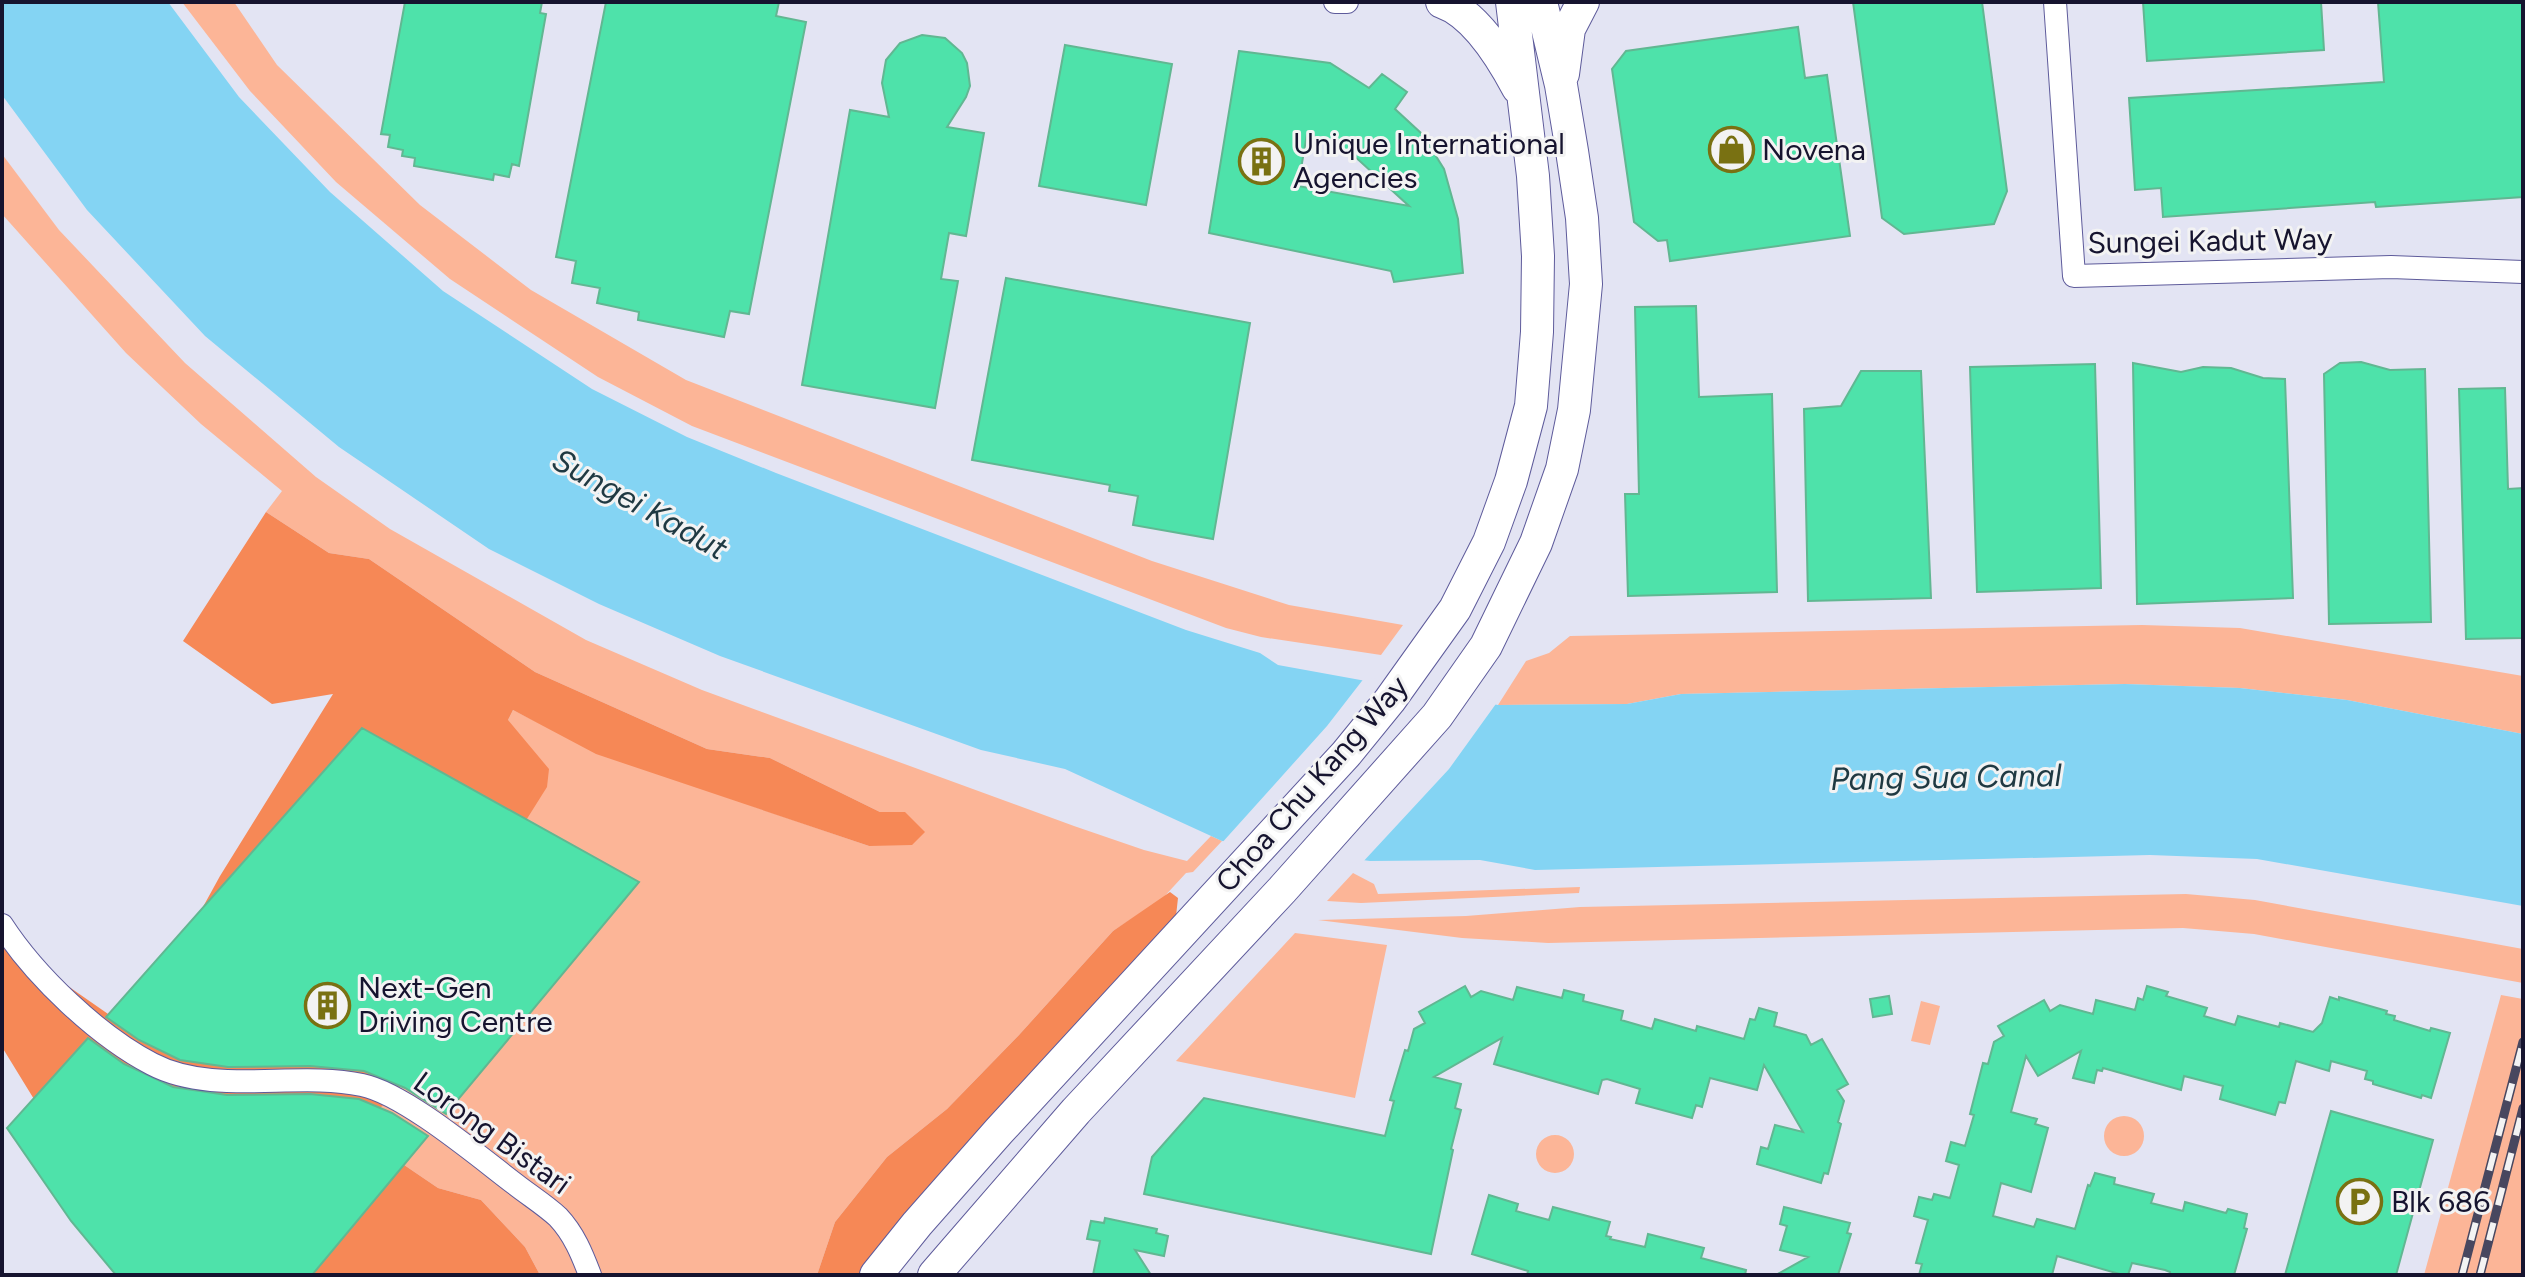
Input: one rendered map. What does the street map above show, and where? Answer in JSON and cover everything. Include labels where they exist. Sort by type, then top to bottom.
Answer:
[{"type":"main road","points":[[1442,2],[1455,7],[1500,54],[1523,98]]},
{"type":"main road","name":"Choa Chu Kang Way","points":[[876,1275],[999,1131],[1346,754],[1455,609],[1489,542],[1511,481],[1531,406],[1537,332],[1538,256],[1533,176],[1512,2]]},
{"type":"main road","name":"Choa Chu Kang Way","points":[[934,1275],[1076,1111],[1282,890],[1437,716],[1476,661],[1536,543],[1562,469],[1574,410],[1586,284],[1582,218],[1561,85],[1541,2]]},
{"type":"main road","points":[[1561,85],[1569,29],[1583,2]]},
{"type":"main road","points":[[999,1131],[1045,1107],[1059,1105],[1076,1111]]},
{"type":"street","points":[[1335,2],[1347,2]]},
{"type":"street","name":"Sungei Kadut Way","points":[[2055,2],[2074,276],[2391,267],[2523,272]]},
{"type":"street","name":"Lorong Bistari","points":[[2,925],[20,953],[89,1021],[153,1065],[184,1075],[219,1080],[317,1080],[364,1085],[398,1099],[558,1217],[579,1245],[590,1275]]},
{"type":"shaded area","points":[[182,2],[234,2],[277,65],[420,205],[531,290],[686,380],[1152,561],[1289,605],[1403,625],[1381,655],[1261,637],[1226,628],[692,426],[598,377],[450,279],[336,182],[250,91]]},
{"type":"shaded area","points":[[2,154],[59,230],[185,363],[316,477],[390,529],[586,640],[702,690],[1144,850],[1187,861],[1211,836],[1222,841],[1162,899],[1113,931],[947,1109],[887,1157],[835,1222],[817,1275],[540,1275],[525,1247],[481,1200],[438,1188],[357,1133],[402,1085],[513,710],[545,726],[755,807],[869,846],[905,812],[880,812],[770,758],[707,749],[535,672],[369,559],[329,553],[266,512],[282,491],[201,424],[126,353],[2,214]]},
{"type":"shaded area","points":[[266,512],[329,553],[369,559],[535,672],[707,749],[770,758],[880,812],[905,812],[925,832],[912,845],[869,846],[596,754],[513,710],[508,720],[549,769],[547,787],[513,841],[402,1085],[357,1133],[438,1188],[481,1200],[525,1247],[540,1275],[168,1275],[67,1153],[2,1047],[2,915],[52,975],[134,1032],[220,876],[333,694],[272,704],[183,641]]},
{"type":"shaded area","points":[[2142,625],[2240,628],[2523,676],[2523,734],[2347,700],[2240,688],[2125,684],[1681,694],[1627,704],[1498,705],[1526,661],[1549,653],[1570,636]]},
{"type":"shaded area","points":[[1353,873],[1374,884],[1378,894],[1580,887],[1579,893],[1361,903],[1327,901]]},
{"type":"shaded area","points":[[1170,892],[1178,898],[1176,916],[897,1226],[859,1275],[817,1275],[835,1222],[887,1157],[947,1109],[1113,931]]},
{"type":"shaded area","points":[[2186,894],[2255,900],[2523,949],[2523,983],[2254,934],[2183,928],[1548,943],[1462,938],[1318,920],[1466,916],[1580,907]]},
{"type":"shaded area","points":[[1295,933],[1387,945],[1355,1098],[1176,1061]]},
{"type":"shaded area","points":[[2501,995],[2523,999],[2523,1272],[2522,1275],[2424,1275]]},
{"type":"shaded area","points":[[1921,1001],[1940,1006],[1930,1045],[1911,1041]]},
{"type":"shaded area","points":[[2124,1116],[2138,1122],[2144,1136],[2138,1150],[2124,1156],[2110,1150],[2104,1136],[2110,1122]]},
{"type":"shaded area","points":[[1555,1135],[1569,1140],[1574,1154],[1569,1168],[1555,1173],[1541,1168],[1536,1154],[1541,1140]]},
{"type":"water","points":[[2,2],[168,2],[239,97],[330,192],[443,291],[592,389],[687,437],[776,473],[1186,630],[1260,653],[1278,665],[1498,705],[1627,704],[1681,694],[2125,684],[2240,688],[2347,700],[2523,734],[2523,906],[2257,859],[2150,855],[1535,870],[1480,860],[1370,861],[1222,841],[1065,769],[981,750],[720,656],[599,604],[489,549],[339,447],[205,336],[87,210],[2,95]]},
{"type":"pier","points":[[1365,677],[1498,701],[1449,769],[1361,864],[1220,845],[1327,726]]},
{"type":"building","points":[[405,2],[542,2],[540,13],[546,14],[519,166],[512,164],[509,177],[494,174],[493,180],[414,166],[415,158],[402,156],[403,150],[388,147],[390,135],[381,134]]},
{"type":"building","points":[[606,2],[779,2],[776,16],[806,22],[749,314],[730,311],[724,337],[638,320],[639,312],[597,303],[600,288],[572,283],[576,261],[556,257]]},
{"type":"building","name":"Novena","points":[[1853,2],[1982,2],[2007,191],[1994,224],[1904,234],[1882,218]]},
{"type":"building","points":[[2143,2],[2321,2],[2324,50],[2147,61]]},
{"type":"building","points":[[2378,2],[2523,2],[2523,197],[2376,207],[2375,202],[2163,217],[2161,188],[2135,190],[2129,98],[2384,82]]},
{"type":"building","name":"Novena","points":[[1798,27],[1805,78],[1827,75],[1850,236],[1670,261],[1667,240],[1658,241],[1634,222],[1612,69],[1626,51]]},
{"type":"building","points":[[922,35],[945,38],[962,53],[967,63],[970,86],[947,127],[984,133],[966,236],[949,233],[941,279],[958,281],[935,408],[802,385],[850,110],[889,117],[882,83],[886,60],[900,43]]},
{"type":"building","points":[[1065,45],[1172,64],[1146,205],[1039,186]]},
{"type":"building","name":"Unique International Agencies","points":[[1239,51],[1330,63],[1369,88],[1382,74],[1407,92],[1395,109],[1422,134],[1444,169],[1458,219],[1463,273],[1394,282],[1391,271],[1209,233]],"holes":[[[1307,134],[1351,153],[1409,206],[1298,186]]]},
{"type":"building","points":[[1006,278],[1250,323],[1213,539],[1133,525],[1138,496],[1109,491],[1110,485],[972,460]]},
{"type":"building","points":[[1696,306],[1699,397],[1772,394],[1777,592],[1628,596],[1625,494],[1639,494],[1635,307]]},
{"type":"building","points":[[2361,362],[2390,370],[2425,369],[2431,622],[2329,624],[2324,374],[2340,363]]},
{"type":"building","points":[[2133,363],[2181,372],[2203,367],[2231,368],[2263,378],[2285,379],[2293,598],[2137,604]]},
{"type":"building","points":[[2095,364],[2101,588],[1977,592],[1970,367]]},
{"type":"building","points":[[1861,371],[1921,371],[1931,598],[1808,601],[1804,409],[1841,406]]},
{"type":"building","points":[[2505,388],[2508,489],[2523,488],[2523,638],[2466,639],[2459,389]]},
{"type":"building","points":[[362,728],[639,882],[446,1114],[405,1088],[364,1071],[310,1066],[228,1067],[180,1060],[139,1040],[106,1017]]},
{"type":"building","points":[[1465,986],[1471,997],[1481,991],[1513,1000],[1517,987],[1562,998],[1564,990],[1584,995],[1583,1001],[1623,1011],[1621,1020],[1652,1029],[1655,1019],[1696,1031],[1697,1026],[1744,1039],[1750,1019],[1755,1020],[1759,1008],[1777,1013],[1774,1026],[1806,1035],[1811,1045],[1822,1039],[1848,1084],[1837,1090],[1844,1101],[1828,1174],[1824,1173],[1821,1183],[1757,1164],[1761,1147],[1768,1149],[1775,1125],[1803,1132],[1764,1065],[1757,1090],[1710,1078],[1702,1107],[1696,1105],[1692,1118],[1636,1103],[1640,1089],[1607,1079],[1602,1080],[1598,1094],[1494,1064],[1502,1038],[1434,1077],[1461,1084],[1455,1108],[1461,1110],[1431,1254],[1144,1194],[1152,1157],[1204,1098],[1385,1136],[1394,1101],[1390,1100],[1405,1050],[1408,1051],[1414,1029],[1425,1023],[1419,1012]]},
{"type":"building","points":[[2147,986],[2168,992],[2166,996],[2207,1008],[2204,1016],[2235,1025],[2238,1016],[2313,1032],[2322,1023],[2330,997],[2339,1000],[2339,997],[2387,1011],[2386,1014],[2395,1016],[2394,1020],[2430,1031],[2431,1028],[2450,1033],[2431,1098],[2373,1084],[2373,1081],[2365,1079],[2367,1071],[2331,1061],[2329,1071],[2296,1061],[2285,1103],[2279,1102],[2275,1115],[2220,1099],[2223,1086],[2184,1076],[2181,1090],[2103,1068],[2102,1071],[2097,1070],[2094,1083],[2073,1078],[2081,1051],[2038,1076],[2026,1056],[2011,1112],[2037,1119],[2035,1124],[2048,1128],[2031,1192],[2001,1183],[1993,1216],[2034,1227],[2037,1219],[2075,1229],[2088,1185],[2095,1173],[2115,1178],[2114,1184],[2154,1194],[2151,1203],[2183,1211],[2185,1202],[2226,1213],[2228,1209],[2247,1214],[2244,1228],[2247,1229],[2234,1275],[2170,1275],[2165,1270],[2132,1263],[2128,1275],[2123,1275],[2057,1256],[2052,1275],[1919,1275],[1922,1264],[1916,1263],[1928,1220],[1914,1216],[1919,1197],[1932,1200],[1934,1194],[1950,1198],[1959,1165],[1946,1161],[1951,1142],[1965,1146],[1983,1063],[1988,1064],[1994,1042],[2004,1036],[1998,1026],[2044,1000],[2050,1011],[2060,1005],[2093,1014],[2096,1000],[2135,1010],[2138,998],[2143,1000]]},
{"type":"building","points":[[1889,996],[1892,1014],[1873,1017],[1870,999]]},
{"type":"building","points":[[88,1038],[124,1064],[173,1087],[227,1095],[310,1094],[359,1099],[392,1113],[428,1136],[312,1275],[116,1275],[71,1221],[7,1128]]},
{"type":"building","name":"Blk 686","points":[[2331,1111],[2433,1140],[2396,1275],[2285,1275]]},
{"type":"building","points":[[1489,1195],[1518,1204],[1516,1211],[1549,1220],[1553,1207],[1610,1222],[1606,1236],[1610,1239],[1645,1247],[1648,1234],[1704,1248],[1701,1258],[1746,1270],[1745,1275],[1527,1275],[1528,1271],[1472,1254]]},
{"type":"building","points":[[1784,1207],[1850,1223],[1847,1233],[1851,1234],[1838,1275],[1776,1275],[1808,1257],[1780,1250],[1787,1226],[1780,1224]]},
{"type":"building","points":[[1105,1218],[1157,1229],[1156,1233],[1168,1236],[1164,1256],[1135,1250],[1151,1275],[1093,1275],[1100,1241],[1087,1239],[1091,1221],[1104,1223]]},
{"type":"railway","points":[[2462,1275],[2523,1042]]},
{"type":"railway","points":[[2480,1275],[2523,1108]]},
{"type":"place","name":"Novena","points":[[1731,150]]},
{"type":"place","name":"Unique International Agencies","points":[[1262,161]]},
{"type":"place","name":"Next-Gen Driving Centre","points":[[327,1005]]},
{"type":"place","name":"Blk 686","points":[[2360,1202]]},
{"type":"water label","name":"Sungei Kadut","points":[[640,504]]},
{"type":"water label","name":"Pang Sua Canal","points":[[1946,777]]}]
